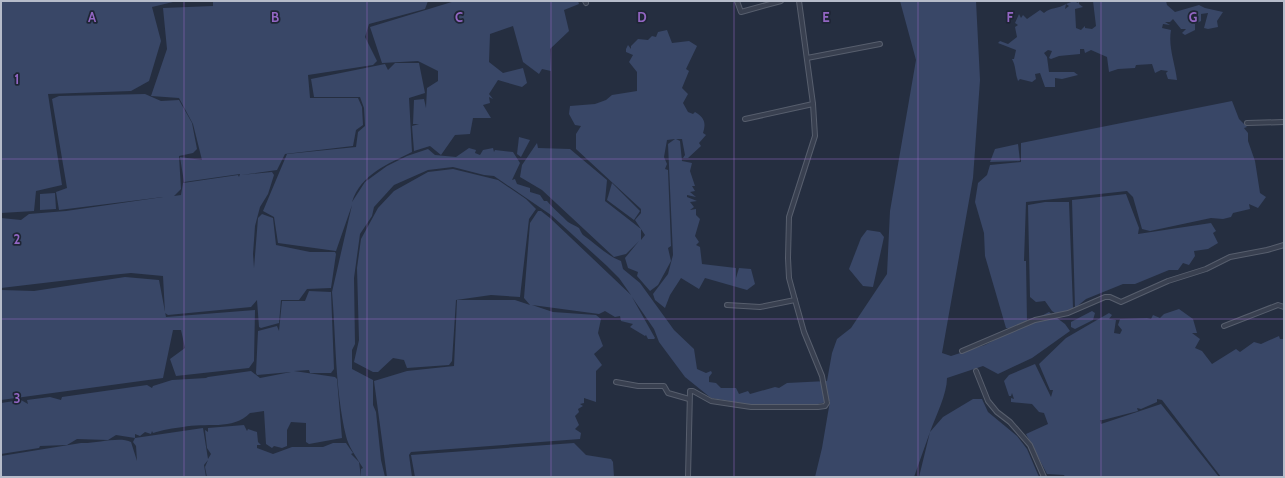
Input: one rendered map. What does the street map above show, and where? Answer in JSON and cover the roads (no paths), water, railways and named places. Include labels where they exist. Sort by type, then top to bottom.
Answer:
[{"type":"street","points":[[737,1],[741,12],[781,1]]},
{"type":"street","points":[[688,477],[690,391],[693,391],[711,401],[751,407],[818,407],[825,406],[827,403],[822,376],[804,332],[795,300],[788,258],[789,217],[815,136],[813,104],[799,1]]},
{"type":"street","points":[[807,58],[880,44]]},
{"type":"street","points":[[745,120],[813,104]]},
{"type":"street","points":[[1246,123],[1284,122]]},
{"type":"street","points":[[962,351],[1035,320],[1068,313],[1105,297],[1110,297],[1120,302],[1168,281],[1206,269],[1230,257],[1284,245]]},
{"type":"street","points":[[727,305],[760,307],[795,300]]},
{"type":"street","points":[[1224,326],[1278,305],[1284,307]]},
{"type":"street","points":[[976,371],[988,401],[997,412],[1010,422],[1030,445],[1044,477]]},
{"type":"street","points":[[616,382],[638,386],[664,386],[668,393],[689,399]]},
{"type":"water","points":[[1,1],[173,2],[152,7],[161,41],[149,81],[131,91],[48,94],[62,185],[36,191],[34,211],[1,213]]},
{"type":"water","points":[[428,1],[425,9],[369,24],[365,37],[377,61],[373,65],[308,75],[310,98],[358,98],[362,107],[363,125],[356,130],[353,146],[285,154],[277,170],[241,175],[272,172],[274,175],[268,194],[260,207],[255,226],[253,254],[254,268],[258,218],[262,214],[273,218],[276,245],[310,252],[335,252],[336,254],[331,288],[307,289],[299,300],[281,300],[279,323],[261,328],[259,327],[257,300],[251,307],[168,315],[165,313],[163,276],[131,273],[1,288],[1,218],[21,220],[29,214],[66,211],[163,197],[59,210],[56,192],[67,188],[52,99],[59,96],[145,94],[161,101],[179,100],[192,123],[197,149],[193,153],[179,156],[181,189],[174,196],[181,195],[183,183],[238,175],[239,177],[240,174],[184,182],[180,157],[202,160],[193,124],[179,98],[151,96],[167,49],[163,8],[213,6],[213,2]]},
{"type":"water","points":[[455,1],[578,1],[579,4],[564,10],[569,31],[550,49],[551,71],[542,69],[539,74],[523,62],[513,26],[490,34],[489,62],[503,73],[523,68],[527,83],[522,87],[498,80],[489,94],[493,99],[489,97],[490,103],[483,105],[491,118],[473,118],[470,134],[455,135],[441,155],[430,146],[414,151],[412,126],[419,124],[413,124],[414,100],[424,99],[426,108],[427,88],[438,81],[438,71],[418,61],[382,63],[370,27]]},
{"type":"water","points":[[900,1],[976,1],[980,80],[973,178],[942,353],[951,356],[985,345],[1049,312],[1065,324],[1070,331],[1032,358],[998,374],[983,366],[947,378],[943,398],[914,477],[815,477],[822,448],[830,401],[818,404],[765,407],[711,398],[685,377],[659,342],[654,329],[632,297],[655,338],[654,339],[648,339],[646,335],[645,336],[630,327],[633,324],[621,321],[620,316],[615,317],[605,311],[599,314],[532,305],[553,312],[596,315],[601,319],[598,333],[603,346],[594,354],[602,365],[596,371],[596,402],[584,398],[584,403],[580,404],[583,406],[578,409],[579,412],[575,416],[579,425],[575,429],[581,433],[580,439],[411,452],[409,455],[412,477],[387,477],[374,381],[407,371],[454,366],[457,300],[515,300],[530,305],[524,298],[530,223],[538,211],[541,211],[550,218],[631,295],[619,278],[607,266],[551,215],[494,176],[453,167],[428,170],[394,185],[374,207],[372,216],[360,234],[354,278],[355,344],[352,350],[352,369],[373,380],[373,405],[376,412],[381,460],[385,477],[361,477],[361,469],[363,468],[349,444],[342,418],[332,292],[352,205],[336,251],[278,243],[274,217],[263,211],[287,154],[356,147],[358,132],[365,126],[364,108],[360,97],[314,97],[311,79],[385,64],[388,70],[395,63],[419,63],[425,93],[409,98],[412,152],[376,171],[362,184],[356,192],[352,202],[365,182],[387,166],[407,156],[428,149],[435,155],[456,157],[469,148],[476,150],[475,153],[480,155],[483,150],[493,148],[494,152],[495,150],[513,152],[520,163],[512,180],[515,179],[517,184],[530,188],[530,192],[540,195],[544,201],[547,201],[568,222],[579,228],[583,235],[606,253],[621,261],[623,269],[640,283],[674,330],[694,349],[697,369],[706,373],[711,371],[712,373],[709,377],[709,382],[716,383],[721,388],[736,388],[739,394],[748,391],[750,394],[775,387],[779,388],[787,383],[827,381],[832,353],[837,339],[851,328],[887,274],[890,211],[916,60]]},
{"type":"water","points":[[1074,1],[1078,3],[1079,1],[1079,4],[1083,7],[1075,9],[1076,28],[1081,30],[1085,26],[1085,28],[1092,29],[1096,26],[1093,1],[1166,1],[1167,5],[1175,12],[1199,5],[1223,12],[1217,21],[1218,27],[1208,29],[1204,28],[1208,13],[1201,14],[1201,21],[1195,24],[1195,30],[1185,35],[1182,33],[1186,29],[1181,29],[1173,19],[1170,22],[1165,22],[1170,25],[1163,24],[1162,28],[1171,30],[1171,49],[1177,80],[1168,79],[1166,73],[1168,71],[1161,70],[1155,73],[1152,64],[1136,65],[1135,68],[1118,69],[1109,72],[1107,57],[1091,50],[1085,53],[1084,49],[1080,49],[1080,54],[1059,56],[1051,59],[1049,58],[1052,51],[1048,50],[1044,53],[1047,57],[1049,72],[1074,72],[1078,75],[1062,79],[1055,78],[1055,87],[1045,87],[1040,73],[1035,74],[1036,79],[1032,82],[1020,79],[1018,81],[1012,59],[1014,59],[1016,50],[998,43],[1000,41],[1008,44],[1017,37],[1015,27],[1018,25],[1015,23],[1019,14],[1021,18],[1023,15],[1027,19],[1040,10],[1044,13],[1066,4]]},
{"type":"water","points":[[667,30],[672,43],[689,41],[697,46],[686,69],[689,71],[682,88],[688,94],[683,103],[688,112],[693,114],[695,112],[701,116],[704,121],[703,133],[706,135],[699,143],[701,146],[688,158],[683,158],[685,155],[682,139],[676,139],[680,141],[682,161],[692,163],[690,171],[695,186],[692,186],[695,191],[690,192],[696,197],[687,195],[687,197],[697,201],[690,202],[694,207],[690,210],[696,209],[696,215],[700,219],[695,236],[699,242],[696,245],[700,247],[702,264],[736,268],[736,278],[739,268],[751,269],[755,284],[747,290],[705,278],[699,289],[681,278],[670,295],[665,308],[655,300],[653,294],[668,274],[673,255],[668,144],[675,139],[667,140],[664,157],[667,164],[665,169],[668,170],[671,246],[668,248],[671,261],[658,285],[650,291],[637,276],[638,272],[628,268],[625,258],[639,241],[626,254],[614,257],[542,190],[520,177],[522,165],[537,143],[538,148],[570,149],[607,180],[605,201],[641,229],[635,220],[641,213],[641,209],[576,149],[576,134],[581,126],[575,125],[569,114],[570,106],[595,104],[606,100],[612,95],[637,91],[637,72],[629,62],[633,55],[626,52],[626,49],[628,45],[631,49],[631,46],[638,39],[648,40],[652,36],[656,37],[658,32]],"holes":[[[641,229],[645,235],[641,240]]]},
{"type":"water","points":[[1232,101],[1239,119],[1247,127],[1244,128],[1248,133],[1248,141],[1255,161],[1260,193],[1266,197],[1258,208],[1249,204],[1250,209],[1233,213],[1231,217],[1223,219],[1211,218],[1150,231],[1142,229],[1133,197],[1127,191],[1026,202],[1024,261],[1026,261],[1027,322],[1013,329],[1006,328],[985,256],[984,233],[975,202],[978,183],[987,175],[990,165],[1021,162],[1021,143]]},
{"type":"water","points":[[519,137],[530,140],[521,157],[517,154]]},
{"type":"water","points":[[1018,144],[1020,161],[990,162],[995,149]]},
{"type":"water","points":[[453,169],[498,180],[526,199],[536,209],[529,219],[520,297],[491,295],[456,300],[452,361],[449,365],[407,368],[404,360],[393,358],[378,372],[373,372],[354,362],[359,340],[357,268],[361,239],[378,208],[394,191],[428,172]]},
{"type":"water","points":[[612,183],[640,211],[634,220],[607,200]]},
{"type":"water","points":[[55,193],[56,209],[40,210],[40,194]]},
{"type":"water","points":[[1126,194],[1139,228],[1138,234],[1211,223],[1216,231],[1213,233],[1218,243],[1208,249],[1194,251],[1195,256],[1189,265],[1183,263],[1178,270],[1169,270],[1135,284],[1123,284],[1086,299],[1075,308],[1072,200]]},
{"type":"water","points":[[1045,202],[1069,202],[1073,308],[1058,315],[1052,311],[1045,301],[1036,302],[1030,297],[1028,205]]},
{"type":"water","points":[[867,230],[880,232],[884,237],[873,287],[863,286],[849,269],[861,238]]},
{"type":"water","points":[[125,277],[159,280],[166,317],[255,310],[254,361],[249,368],[176,376],[170,359],[185,348],[181,330],[173,330],[163,378],[1,400],[1,290],[34,291]]},
{"type":"water","points":[[309,291],[331,292],[334,369],[331,373],[310,373],[309,370],[294,371],[335,377],[337,379],[342,438],[309,444],[306,442],[306,423],[291,422],[287,430],[287,446],[282,448],[274,446],[272,448],[266,444],[264,411],[250,413],[243,419],[227,424],[191,426],[168,429],[153,433],[152,431],[151,434],[145,432],[140,436],[135,434],[135,438],[116,435],[108,440],[77,439],[67,445],[40,446],[39,448],[1,454],[1,403],[21,400],[28,404],[27,400],[50,397],[61,400],[62,397],[147,385],[152,388],[153,386],[172,380],[206,378],[251,371],[260,378],[291,372],[257,375],[258,331],[277,326],[279,331],[282,301],[305,301]]},
{"type":"water","points":[[1179,309],[1193,319],[1197,333],[1192,333],[1200,339],[1195,348],[1202,351],[1212,364],[1236,349],[1240,352],[1254,342],[1261,344],[1279,336],[1280,339],[1283,339],[1284,337],[1284,477],[1221,477],[1162,400],[1157,399],[1157,402],[1141,409],[1137,408],[1138,411],[1100,420],[1101,424],[1161,404],[1219,477],[1065,477],[1064,475],[1047,474],[1026,434],[1048,424],[1044,413],[1039,412],[1032,404],[1011,402],[1011,398],[1014,399],[1012,393],[1011,396],[1009,396],[1004,381],[1009,375],[1035,364],[1051,397],[1053,390],[1050,390],[1039,364],[1066,338],[1109,313],[1112,315],[1109,319],[1116,320],[1114,333],[1120,334],[1122,330],[1118,325],[1120,319],[1151,319],[1153,315],[1160,318],[1164,314]]},
{"type":"water","points":[[1092,311],[1095,313],[1093,320],[1075,329],[1071,327],[1071,322]]},
{"type":"water","points":[[973,399],[982,399],[988,412],[1017,436],[1027,449],[1039,477],[919,477],[930,432],[943,417]]},
{"type":"water","points":[[244,425],[247,431],[248,429],[257,432],[258,442],[261,445],[257,445],[257,448],[273,454],[292,447],[323,447],[333,443],[346,443],[353,453],[351,454],[359,462],[361,477],[207,477],[205,467],[208,460],[204,465],[206,477],[1,477],[1,456],[81,443],[126,440],[131,442],[137,461],[136,446],[133,442],[135,438],[203,428],[208,459],[211,454],[207,448],[205,430],[208,432],[208,428]]},
{"type":"water","points":[[574,443],[586,455],[611,459],[613,462],[614,477],[415,477],[411,455]]}]
